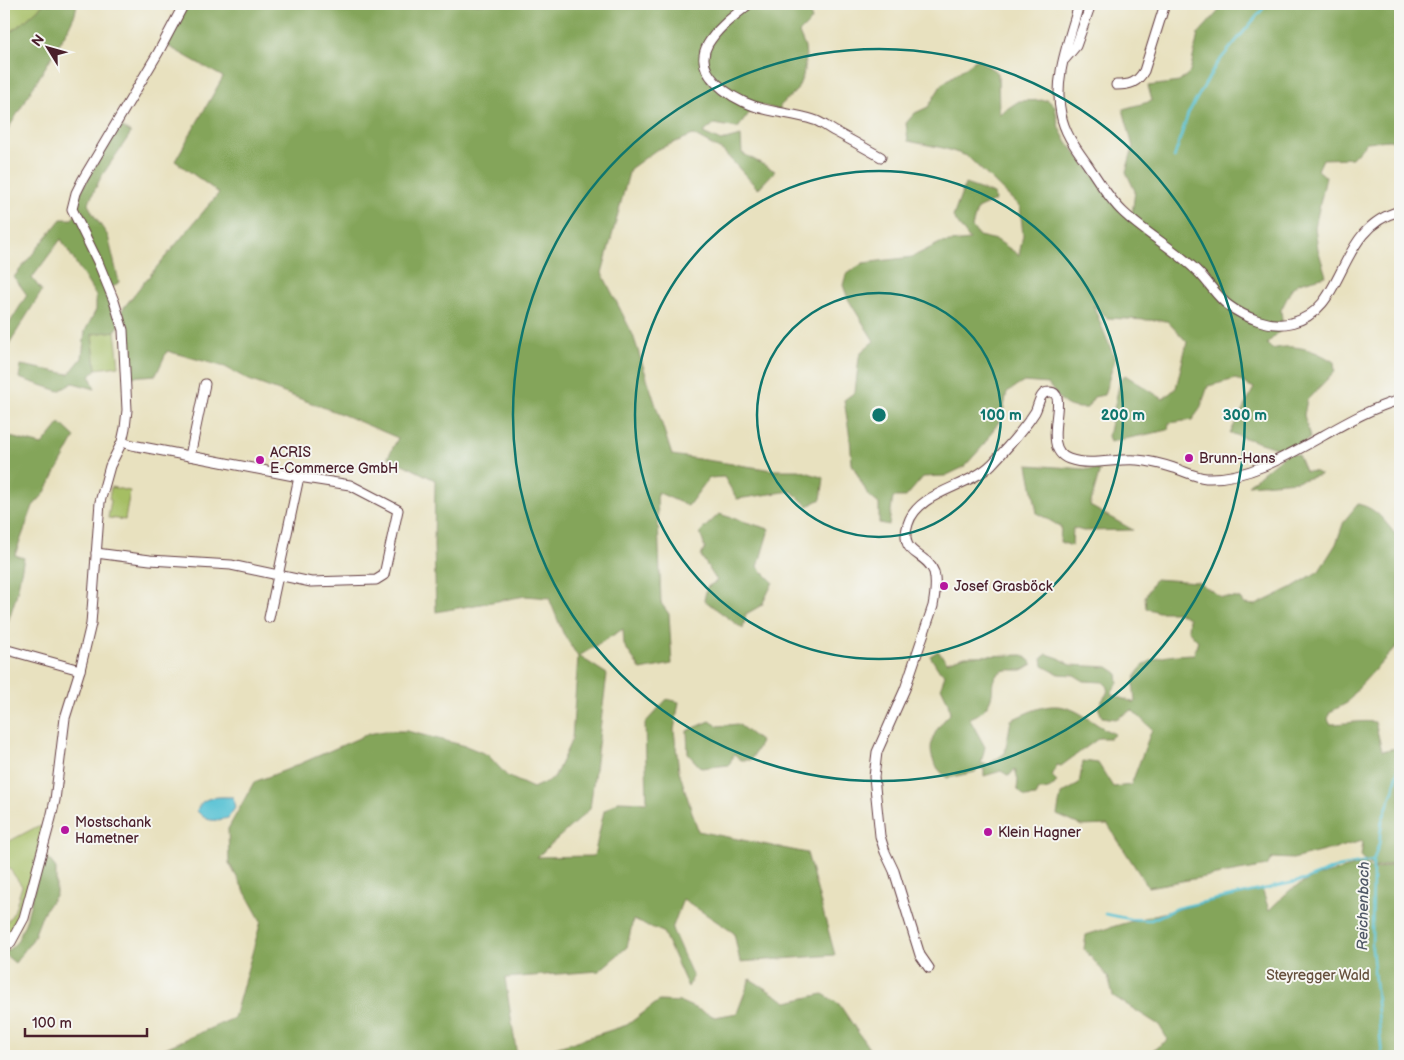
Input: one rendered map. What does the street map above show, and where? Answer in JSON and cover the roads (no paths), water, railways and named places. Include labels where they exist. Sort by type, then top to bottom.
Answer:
[{"type":"street","points":[[4,950],[18,930],[28,904],[55,800],[65,718],[80,670],[91,624],[100,502],[110,466],[122,442],[127,410],[123,330],[114,301],[98,262],[72,209],[76,193],[83,179],[158,53],[184,4]]},
{"type":"street","points":[[749,4],[726,22],[707,45],[704,54],[705,65],[708,74],[713,80],[729,94],[742,101],[779,113],[815,120],[881,157]]},
{"type":"street","points":[[1079,4],[1063,61],[1059,87],[1059,106],[1065,128],[1074,145],[1111,198],[1136,223],[1197,271],[1227,304],[1248,316],[1266,323],[1281,325],[1293,323],[1313,312],[1323,303],[1332,290],[1352,248],[1360,236],[1382,219],[1400,211]]},
{"type":"street","points":[[1063,61],[1076,46],[1090,4]]},
{"type":"street","points":[[1116,85],[1128,85],[1140,79],[1165,4]]},
{"type":"street","points":[[190,456],[205,384]]},
{"type":"street","points":[[929,968],[920,955],[894,871],[882,844],[874,777],[877,752],[905,689],[933,606],[935,593],[936,582],[931,567],[910,550],[907,541],[908,523],[914,511],[933,496],[965,483],[987,468],[1020,432],[1036,410],[1041,397],[1044,393],[1048,392],[1052,392],[1058,401],[1056,445],[1058,451],[1069,459],[1094,462],[1112,460],[1151,462],[1206,478],[1238,475],[1261,466],[1301,448],[1357,416],[1400,400]]},
{"type":"street","points":[[96,553],[150,560],[231,565],[311,582],[376,580],[384,574],[398,510],[353,486],[122,442]]},
{"type":"street","points":[[269,618],[298,477]]},
{"type":"street","points":[[4,649],[80,670]]},
{"type":"water","points":[[233,797],[235,808],[228,818],[211,820],[205,818],[197,811],[202,802],[211,798]]},
{"type":"waterway","points":[[1174,158],[1188,114],[1216,65],[1267,4]]},
{"type":"waterway","name":"Reichenbach","points":[[1382,1056],[1372,948],[1373,861],[1379,844],[1382,821],[1395,785],[1400,759]]},
{"type":"waterway","points":[[1105,914],[1130,919],[1151,920],[1177,908],[1305,880],[1338,867],[1373,861]]},
{"type":"place","name":"Brunn-Hans","points":[[1189,458]]},
{"type":"place","name":"ACRIS E-Commerce GmbH","points":[[260,460]]},
{"type":"place","name":"Josef Grasböck","points":[[944,586]]},
{"type":"place","name":"Mostschank Hametner","points":[[65,830]]},
{"type":"place","name":"Klein Hagner","points":[[988,832]]},
{"type":"park label","name":"Steyregger Wald","points":[[1318,975]]}]
